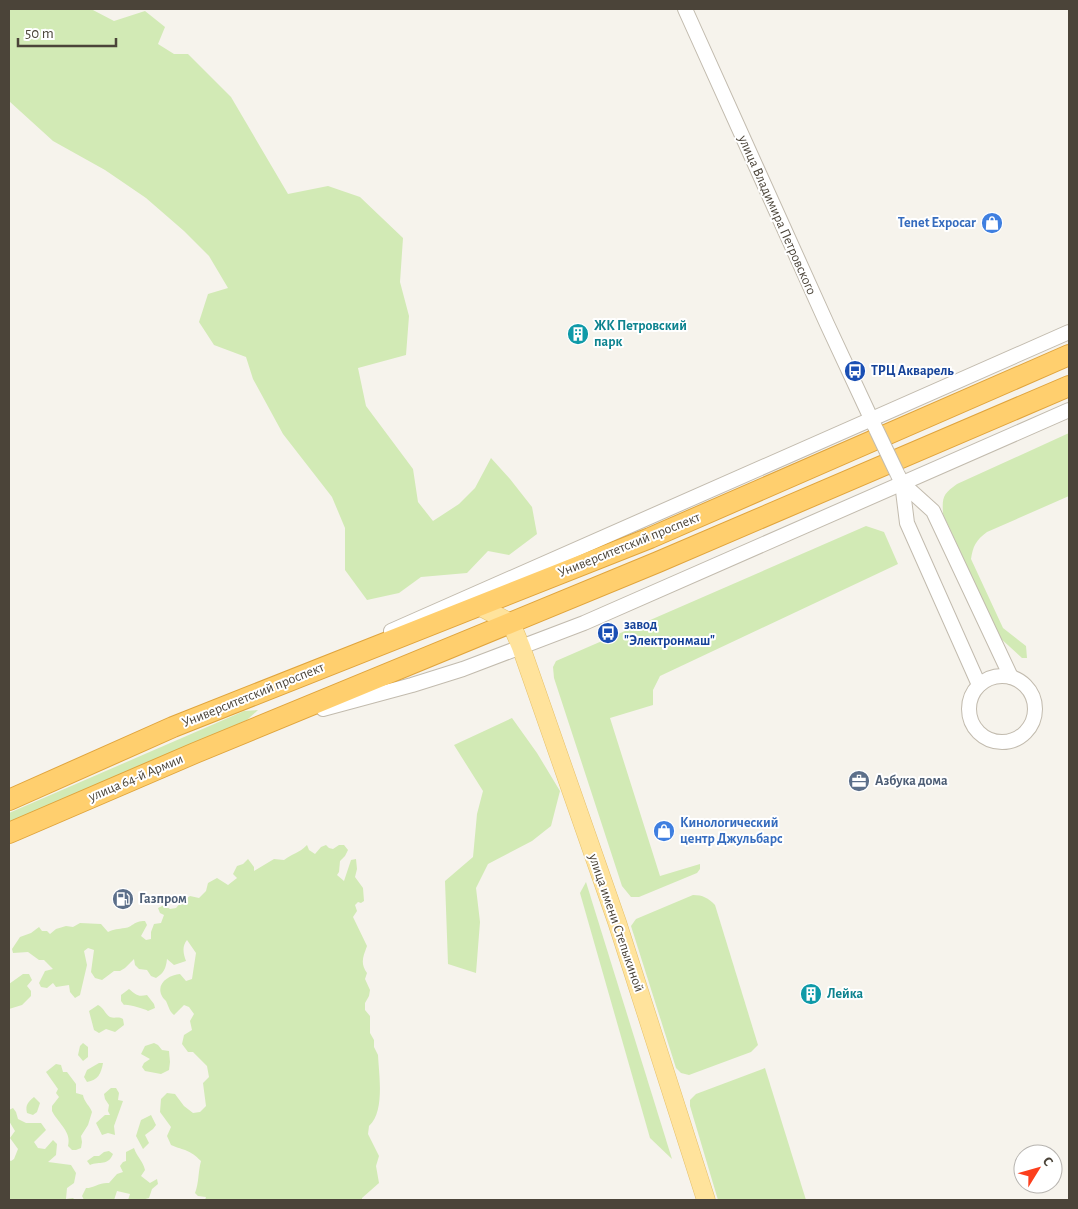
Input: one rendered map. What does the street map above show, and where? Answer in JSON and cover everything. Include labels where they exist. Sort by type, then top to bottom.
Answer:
[{"type":"highway","name":"Университетский проспект","points":[[173,727],[650,538],[1069,355]]},
{"type":"highway","name":"Университетский проспект","points":[[264,724],[658,562],[1069,386]]},
{"type":"highway","name":"улица 64-й Армии","points":[[9,833],[264,724]]},
{"type":"highway","points":[[9,800],[173,727]]},
{"type":"main road","points":[[479,606],[511,622]]},
{"type":"main road","name":"улица имени Степыкиной","points":[[511,622],[620,931],[706,1200]]},
{"type":"street","name":"улица Владимира Петровского","points":[[685,9],[818,306],[900,478]]},
{"type":"street","name":"Университетский проспект","points":[[173,727],[874,424],[1069,332]]},
{"type":"street","points":[[264,724],[412,685],[521,647],[584,622],[900,478],[1069,410]]},
{"type":"street","points":[[900,478],[933,511],[1011,677]]},
{"type":"street","points":[[900,478],[907,522],[979,685]]},
{"type":"street","points":[[1000,676],[1011,677],[1027,686],[1031,692],[1035,712],[1031,726],[1021,736],[1013,740],[1001,742],[988,739],[978,732],[971,720],[969,708],[972,696],[979,685],[989,679],[1000,676]]},
{"type":"green space","points":[[9,9],[91,9],[114,21],[145,11],[165,27],[158,44],[174,54],[188,54],[231,97],[288,194],[328,186],[360,197],[403,238],[400,282],[409,316],[406,355],[358,368],[366,406],[413,469],[418,502],[433,521],[459,504],[475,488],[491,458],[532,507],[537,534],[509,555],[488,551],[467,573],[421,577],[399,593],[367,600],[345,570],[345,528],[332,497],[283,434],[253,379],[246,357],[214,345],[199,322],[208,294],[228,288],[209,256],[146,198],[105,170],[53,141],[9,101]]},
{"type":"green space","points":[[1069,433],[1069,496],[987,532],[980,538],[972,554],[971,559],[1003,628],[1026,646],[1027,658],[1022,658],[999,637],[943,514],[943,500],[946,493],[957,484]]},
{"type":"green space","points":[[866,526],[884,532],[898,564],[660,676],[653,690],[653,705],[610,718],[660,876],[700,864],[700,869],[697,873],[639,897],[631,897],[622,886],[554,678],[553,667],[556,661]]},
{"type":"green space","points":[[258,710],[247,720],[9,823],[9,813],[244,711]]},
{"type":"green space","points":[[512,718],[537,753],[560,791],[551,826],[532,841],[488,864],[476,888],[480,922],[476,973],[448,964],[445,881],[473,857],[477,814],[483,791],[454,745]]},
{"type":"green space","points":[[307,845],[309,850],[315,854],[321,847],[326,845],[333,849],[339,845],[344,845],[348,850],[340,861],[337,875],[344,881],[351,860],[356,859],[357,869],[355,877],[363,888],[364,901],[358,902],[355,905],[357,911],[353,917],[367,946],[363,963],[367,973],[365,979],[370,990],[365,1003],[365,1010],[370,1016],[370,1033],[378,1055],[379,1103],[374,1120],[369,1126],[368,1134],[379,1156],[376,1166],[379,1183],[362,1200],[205,1200],[206,1197],[198,1196],[195,1193],[201,1161],[190,1152],[171,1145],[167,1136],[171,1127],[160,1112],[161,1099],[167,1093],[175,1094],[184,1106],[193,1113],[200,1112],[206,1106],[203,1083],[209,1077],[207,1066],[193,1052],[188,1052],[182,1044],[184,1035],[192,1030],[190,1021],[194,1014],[189,1007],[184,1005],[174,1015],[160,990],[165,980],[172,976],[180,974],[186,981],[192,979],[196,953],[187,940],[183,950],[186,961],[174,965],[167,959],[164,970],[156,978],[151,976],[147,970],[139,969],[135,965],[134,959],[125,968],[120,971],[114,971],[102,980],[95,978],[91,972],[94,950],[88,948],[84,951],[87,965],[80,995],[75,998],[70,992],[69,985],[56,987],[53,983],[47,988],[41,987],[39,983],[45,971],[53,969],[44,960],[39,960],[28,952],[13,953],[12,949],[20,937],[31,933],[39,927],[42,931],[47,931],[50,934],[56,929],[66,926],[73,927],[80,923],[101,924],[108,932],[145,921],[147,925],[141,936],[146,940],[151,939],[154,924],[161,923],[164,915],[160,913],[158,908],[164,905],[170,909],[176,908],[190,896],[199,898],[206,891],[208,883],[217,878],[228,885],[237,878],[233,874],[237,866],[243,864],[248,859],[254,867],[254,871],[274,859],[284,860]]},
{"type":"green space","points":[[586,882],[672,1159],[650,1138],[580,893]]},
{"type":"green space","points":[[693,895],[705,897],[715,905],[758,1045],[751,1052],[689,1075],[681,1073],[676,1068],[631,926],[636,919]]},
{"type":"green space","points":[[23,974],[29,974],[32,980],[27,986],[31,991],[31,996],[22,1005],[9,1009],[9,984]]},
{"type":"green space","points":[[129,989],[137,995],[147,995],[155,1008],[148,1011],[124,1005],[121,1001],[121,995]]},
{"type":"green space","points":[[98,1005],[110,1017],[123,1019],[124,1025],[115,1032],[106,1029],[99,1033],[94,1030],[89,1011]]},
{"type":"green space","points":[[83,1043],[88,1047],[88,1057],[83,1061],[78,1055],[80,1046]]},
{"type":"green space","points":[[154,1043],[162,1050],[169,1051],[169,1070],[161,1074],[145,1071],[142,1067],[150,1059],[141,1054],[145,1046]]},
{"type":"green space","points":[[99,1063],[103,1063],[98,1076],[94,1080],[87,1082],[84,1077],[87,1070]]},
{"type":"green space","points":[[56,1064],[61,1065],[63,1072],[67,1072],[76,1084],[76,1093],[83,1095],[92,1112],[88,1125],[81,1136],[81,1148],[76,1150],[72,1150],[68,1146],[68,1136],[52,1111],[52,1106],[59,1097],[56,1093],[58,1089],[46,1072]]},
{"type":"green space","points":[[765,1068],[806,1200],[718,1200],[690,1106],[690,1100],[696,1094]]},
{"type":"green space","points":[[111,1088],[116,1088],[119,1093],[118,1100],[123,1101],[114,1126],[115,1135],[108,1133],[102,1135],[96,1123],[105,1115],[110,1115],[108,1111],[109,1105],[104,1094]]},
{"type":"green space","points":[[34,1097],[40,1103],[37,1112],[33,1115],[27,1113],[26,1108]]},
{"type":"green space","points":[[13,1108],[18,1119],[26,1123],[41,1123],[46,1130],[34,1142],[38,1148],[45,1149],[53,1140],[57,1144],[56,1155],[48,1162],[71,1165],[76,1173],[74,1183],[67,1188],[66,1199],[73,1198],[75,1200],[9,1200],[9,1160],[14,1159],[18,1149],[10,1138],[15,1131],[9,1121],[9,1110]]},
{"type":"green space","points":[[151,1115],[156,1125],[145,1135],[149,1143],[143,1149],[136,1136],[141,1120]]},
{"type":"green space","points":[[134,1148],[145,1170],[141,1176],[150,1183],[157,1179],[158,1184],[152,1189],[149,1198],[128,1200],[130,1194],[117,1191],[114,1200],[84,1200],[82,1196],[86,1188],[109,1183],[117,1174],[123,1172],[120,1166],[126,1161],[126,1152]]},
{"type":"green space","points":[[109,1151],[113,1154],[106,1162],[90,1165],[87,1161],[94,1156],[99,1156]]},
{"type":"place","name":"Tenet Expocar","points":[[992,223]]},
{"type":"place","name":"ЖК Петровский парк","points":[[578,334]]},
{"type":"place","name":"ТРЦ Акварель","points":[[855,371]]},
{"type":"place","name":"завод \"Электронмаш\"","points":[[608,633]]},
{"type":"place","name":"Азбука дома","points":[[859,781]]},
{"type":"place","name":"Кинологический центр Джульбарс","points":[[664,831]]},
{"type":"place","name":"Газпром","points":[[123,899]]},
{"type":"place","name":"Лейка","points":[[811,994]]}]
